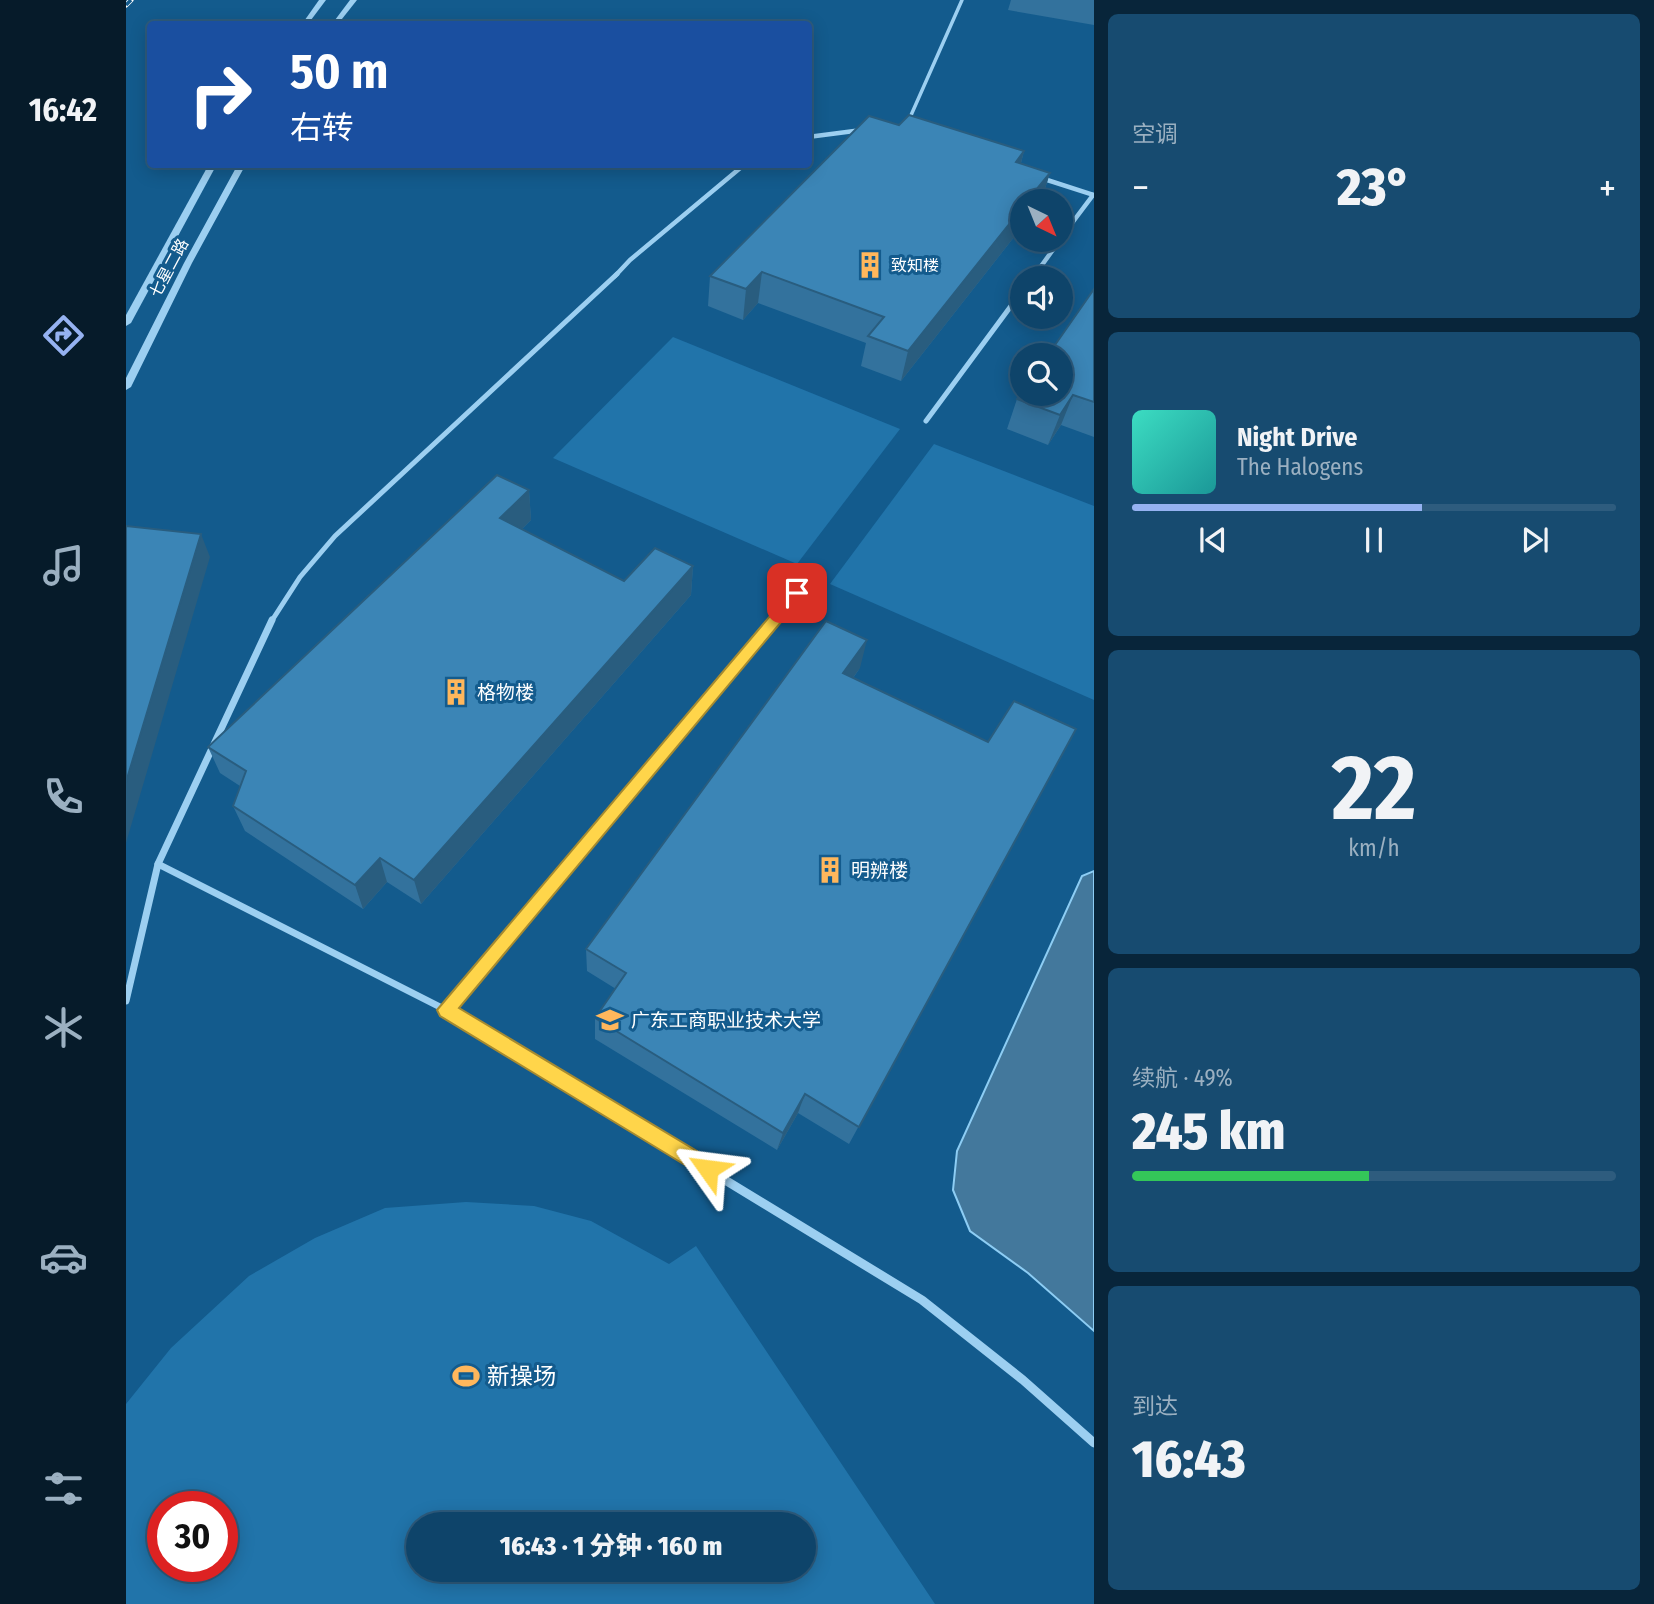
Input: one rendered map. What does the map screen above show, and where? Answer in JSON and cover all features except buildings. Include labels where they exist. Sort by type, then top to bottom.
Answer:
[{"type":"street","points":[[307,21],[323,0]]},
{"type":"street","points":[[337,21],[354,0]]},
{"type":"street","points":[[812,136],[854,129],[867,130]]},
{"type":"street","name":"七星二路","points":[[126,323],[211,168]]},
{"type":"street","name":"七星二路","points":[[126,387],[188,263],[240,168]]},
{"type":"street","points":[[126,1001],[158,864],[267,627],[309,567],[335,537],[601,291],[630,260],[740,168]]},
{"type":"street","points":[[1030,174],[1093,195],[1073,222]]},
{"type":"street","points":[[926,421],[1010,307]]},
{"type":"street","points":[[446,1010],[797,593]]},
{"type":"street","points":[[158,864],[446,1010],[922,1300],[1023,1380],[1094,1443]]},
{"type":"lane","points":[[903,133],[962,0]]},
{"type":"shaded area","points":[[673,337],[900,429],[797,564],[553,458]]},
{"type":"shaded area","points":[[934,444],[1094,506],[1094,700],[830,584]]},
{"type":"shaded area","points":[[1094,871],[1094,1331],[1028,1273],[970,1231],[953,1190],[957,1151],[1082,876]]},
{"type":"shaded area","name":"新操场","points":[[466,1202],[534,1206],[591,1221],[669,1264],[696,1246],[935,1604],[126,1604],[126,1404],[171,1348],[249,1276],[315,1238],[385,1208]]},
{"type":"railway","points":[[126,5],[131,0]]},
{"type":"place","name":"致知楼","points":[[870,265]]},
{"type":"place","name":"格物楼","points":[[456,692]]},
{"type":"place","name":"明辨楼","points":[[830,870]]},
{"type":"place","name":"广东工商职业技术大学","points":[[610,1020]]},
{"type":"place","name":"新操场","points":[[466,1376]]},
{"type":"route","points":[[708,1169],[446,1010],[797,593]]}]
